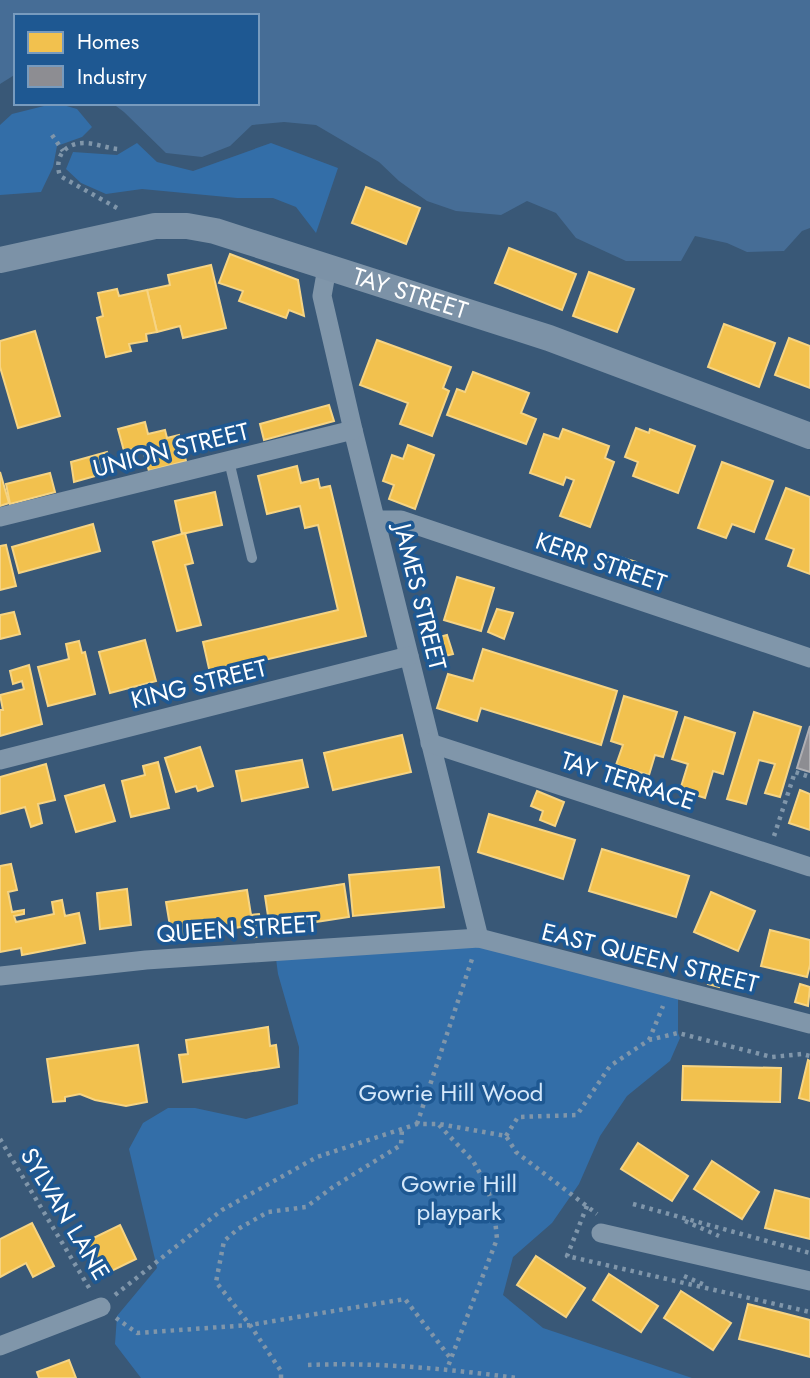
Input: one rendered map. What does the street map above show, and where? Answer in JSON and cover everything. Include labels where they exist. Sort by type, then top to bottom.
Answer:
[{"type":"main road","name":"TAY STREET","points":[[0,260],[131,230],[155,226],[187,226],[246,240],[549,338],[810,436]]},
{"type":"street","name":"JAMES STREET","points":[[327,268],[322,296],[479,938]]},
{"type":"street","name":"UNION STREET","points":[[0,517],[353,430]]},
{"type":"street","name":"KERR STREET","points":[[376,520],[401,520],[810,658]]},
{"type":"street","name":"KING STREET","points":[[0,760],[409,656]]},
{"type":"street","name":"TAY TERRACE","points":[[430,743],[810,867]]},
{"type":"street","name":"QUEEN STREET","points":[[0,976],[146,960],[479,938]]},
{"type":"street","name":"EAST QUEEN STREET","points":[[479,938],[810,1024]]},
{"type":"street","points":[[597,1226],[810,1281]]},
{"type":"street","points":[[0,1346],[101,1307]]},
{"type":"lane","points":[[229,461],[252,558]]},
{"type":"path","points":[[51,135],[64,151]]},
{"type":"path","points":[[118,149],[85,143],[68,146],[59,156],[57,166],[60,176],[118,208]]},
{"type":"path","points":[[768,853],[795,772],[810,777]]},
{"type":"path","points":[[417,1124],[470,964]]},
{"type":"path","points":[[649,1040],[670,989]]},
{"type":"path","points":[[506,1136],[518,1117],[577,1115],[610,1066],[649,1040],[678,1033],[772,1057],[810,1055]]},
{"type":"path","points":[[451,1359],[405,1298],[250,1325],[137,1333],[101,1307],[222,1210],[317,1157],[417,1124],[439,1124],[506,1136],[516,1152],[597,1226],[566,1256],[810,1312]]},
{"type":"path","points":[[439,1124],[472,1161],[485,1182],[494,1209],[498,1239],[447,1369]]},
{"type":"path","points":[[281,1378],[281,1371],[250,1325],[216,1282],[224,1241],[238,1228],[268,1212],[306,1207],[401,1145],[402,1129]]},
{"type":"path","name":"SYLVAN LANE","points":[[0,1139],[101,1307]]},
{"type":"path","points":[[633,1204],[810,1253]]},
{"type":"path","points":[[308,1365],[447,1369],[517,1378]]},
{"type":"green space","points":[[48,105],[63,105],[77,109],[92,127],[82,137],[57,146],[53,167],[41,192],[0,195],[0,125],[12,114]]},
{"type":"green space","points":[[137,143],[157,162],[193,171],[271,143],[338,168],[316,233],[296,207],[273,198],[237,198],[142,189],[106,194],[81,183],[66,169],[73,152],[117,155]]},
{"type":"green space","name":"Gowrie Hill Wood","points":[[479,938],[678,991],[680,1038],[670,1061],[627,1096],[600,1136],[579,1184],[552,1223],[513,1257],[503,1295],[543,1328],[692,1378],[141,1378],[115,1344],[117,1316],[157,1268],[129,1149],[143,1123],[168,1108],[195,1108],[246,1119],[298,1104],[299,1047],[278,974],[275,951]]},
{"type":"shaded area","points":[[0,0],[810,0],[810,228],[802,231],[784,251],[747,252],[727,243],[695,236],[681,261],[626,261],[576,238],[556,213],[527,201],[501,215],[456,211],[427,201],[399,181],[379,162],[316,125],[284,122],[252,125],[230,146],[202,157],[166,153],[115,105],[259,105],[259,14],[14,14],[14,75],[0,84]]},
{"type":"building: Homes","points":[[366,187],[420,208],[406,244],[352,223]]},
{"type":"building: Homes","points":[[509,248],[576,274],[562,310],[495,283]]},
{"type":"building: Homes","points":[[230,254],[298,280],[304,316],[289,310],[286,318],[239,301],[243,291],[219,283]]},
{"type":"building: Homes","points":[[211,265],[226,328],[183,338],[180,326],[157,332],[147,290],[170,285],[168,275]]},
{"type":"building: Homes","points":[[589,272],[634,289],[617,332],[573,316]]},
{"type":"building: Homes","points":[[117,289],[119,296],[147,290],[157,332],[146,334],[147,341],[129,344],[131,351],[106,357],[97,318],[103,316],[98,293]]},
{"type":"building: Homes","points":[[724,324],[775,343],[759,387],[708,367]]},
{"type":"building: Homes","points":[[35,331],[60,416],[18,428],[0,367],[0,341]]},
{"type":"building: Homes","points":[[789,338],[810,346],[810,388],[775,375]]},
{"type":"building: Homes","points":[[377,340],[451,367],[443,388],[449,391],[432,436],[400,424],[408,403],[360,385]]},
{"type":"building: Homes","points":[[473,372],[529,393],[521,413],[536,419],[526,444],[447,415],[457,389],[465,392]]},
{"type":"building: Homes","points":[[329,405],[334,421],[264,440],[260,424]]},
{"type":"building: Homes","points":[[145,422],[148,434],[165,430],[167,438],[179,435],[186,461],[149,471],[142,447],[124,451],[118,429]]},
{"type":"building: Homes","points":[[636,428],[649,433],[650,429],[695,446],[678,493],[633,476],[638,462],[625,457]]},
{"type":"building: Homes","points":[[563,429],[609,446],[605,458],[614,462],[590,527],[560,516],[574,480],[566,477],[563,485],[530,473],[544,434],[559,439]]},
{"type":"building: Homes","points":[[408,445],[434,455],[415,509],[389,499],[394,485],[383,481],[392,455],[403,459]]},
{"type":"building: Homes","points":[[107,452],[113,471],[74,482],[71,462]]},
{"type":"building: Homes","points":[[722,462],[773,481],[754,532],[732,524],[726,538],[698,528]]},
{"type":"building: Homes","points":[[297,466],[301,483],[318,479],[320,488],[330,486],[366,636],[210,673],[203,642],[338,610],[318,525],[305,528],[300,506],[267,514],[258,476]]},
{"type":"building: Homes","points":[[0,472],[9,503],[0,506]]},
{"type":"building: Homes","points":[[50,473],[55,492],[10,504],[6,484]]},
{"type":"building: Homes","points":[[786,488],[810,497],[810,574],[788,566],[794,549],[766,539]]},
{"type":"building: Homes","points":[[215,492],[222,525],[182,534],[175,501]]},
{"type":"building: Homes","points":[[93,524],[100,551],[19,573],[12,547]]},
{"type":"building: Homes","points":[[185,533],[193,563],[185,565],[201,625],[177,631],[153,542]]},
{"type":"building: Homes","points":[[6,545],[16,586],[0,590],[0,546]]},
{"type":"building: Homes","points":[[610,554],[636,562],[629,579],[607,570]]},
{"type":"building: Homes","points":[[457,577],[494,588],[481,631],[444,620]]},
{"type":"building: Homes","points":[[497,609],[513,613],[504,639],[488,632]]},
{"type":"building: Homes","points":[[14,612],[20,634],[0,639],[0,615]]},
{"type":"building: Homes","points":[[447,635],[453,654],[429,660],[424,641]]},
{"type":"building: Homes","points":[[145,640],[156,681],[110,693],[99,652]]},
{"type":"building: Homes","points":[[79,641],[82,653],[85,652],[95,694],[48,706],[38,667],[69,659],[66,644]]},
{"type":"building: Homes","points":[[483,649],[617,691],[601,745],[481,708],[477,721],[437,708],[448,674],[473,681]]},
{"type":"building: Homes","points":[[29,665],[42,724],[0,736],[0,710],[3,710],[0,695],[24,689],[22,681],[13,684],[10,671]]},
{"type":"building: Homes","points":[[624,696],[677,712],[663,757],[655,755],[649,775],[616,765],[623,745],[611,741]]},
{"type":"building: Homes","points":[[754,712],[801,727],[780,797],[765,793],[775,764],[759,760],[746,804],[727,799]]},
{"type":"building: Homes","points":[[685,717],[735,733],[723,774],[713,771],[705,798],[680,790],[688,764],[672,759]]},
{"type":"building: Homes","points":[[402,735],[411,772],[333,790],[324,753]]},
{"type":"building: Homes","points":[[200,747],[213,786],[198,791],[196,786],[176,792],[165,758]]},
{"type":"building: Homes","points":[[302,760],[308,787],[242,801],[236,771]]},
{"type":"building: Homes","points":[[158,762],[169,808],[131,817],[122,781],[145,775],[143,766]]},
{"type":"building: Homes","points":[[46,764],[55,800],[38,804],[42,823],[31,827],[25,807],[0,814],[0,777]]},
{"type":"building: Homes","points":[[104,785],[115,821],[76,832],[65,796]]},
{"type":"building: Homes","points":[[800,790],[810,794],[810,830],[789,823]]},
{"type":"building: Homes","points":[[537,791],[564,802],[555,826],[540,820],[543,811],[531,806]]},
{"type":"building: Homes","points":[[489,814],[575,840],[563,879],[478,852]]},
{"type":"building: Homes","points":[[602,849],[689,876],[676,917],[589,891]]},
{"type":"building: Homes","points":[[11,864],[17,890],[8,892],[12,912],[24,910],[24,914],[14,916],[16,922],[54,914],[52,902],[62,900],[65,916],[79,913],[85,943],[22,955],[21,948],[0,952],[0,866]]},
{"type":"building: Homes","points":[[439,867],[444,907],[353,916],[349,875]]},
{"type":"building: Homes","points":[[344,884],[349,917],[270,929],[265,896]]},
{"type":"building: Homes","points":[[127,889],[131,925],[100,929],[97,893]]},
{"type":"building: Homes","points":[[247,890],[251,915],[259,914],[263,936],[249,938],[247,926],[172,938],[166,902]]},
{"type":"building: Homes","points":[[711,892],[755,911],[738,951],[694,932]]},
{"type":"building: Homes","points":[[770,930],[810,940],[807,977],[761,966]]},
{"type":"building: Homes","points":[[713,966],[724,969],[719,987],[708,984]]},
{"type":"building: Homes","points":[[800,984],[810,987],[808,1006],[795,1002]]},
{"type":"building: Homes","points":[[268,1027],[270,1046],[276,1045],[279,1067],[183,1082],[179,1055],[188,1054],[186,1040]]},
{"type":"building: Homes","points":[[138,1045],[147,1102],[126,1106],[80,1094],[65,1097],[65,1101],[53,1102],[47,1059]]},
{"type":"building: Homes","points":[[808,1060],[810,1061],[810,1101],[799,1098]]},
{"type":"building: Homes","points":[[683,1066],[781,1068],[780,1102],[682,1100]]},
{"type":"building: Homes","points":[[638,1143],[688,1176],[672,1201],[621,1169]]},
{"type":"building: Homes","points":[[712,1161],[759,1192],[742,1219],[694,1189]]},
{"type":"building: Homes","points":[[775,1190],[810,1199],[810,1239],[765,1228]]},
{"type":"building: Homes","points":[[32,1223],[54,1266],[33,1277],[26,1263],[0,1277],[0,1239]]},
{"type":"building: Homes","points":[[120,1225],[136,1259],[97,1278],[81,1244]]},
{"type":"building: Homes","points":[[536,1256],[585,1288],[566,1317],[517,1285]]},
{"type":"building: Homes","points":[[609,1274],[658,1306],[641,1332],[593,1300]]},
{"type":"building: Homes","points":[[681,1291],[731,1323],[713,1350],[664,1318]]},
{"type":"building: Homes","points":[[748,1304],[810,1320],[810,1357],[739,1339]]},
{"type":"building: Homes","points":[[69,1360],[76,1378],[39,1378],[37,1372]]},
{"type":"building: Industry","points":[[810,726],[810,772],[797,768]]},
{"type":"park label","name":"Gowrie Hill playpark","points":[[459,1198]]}]
